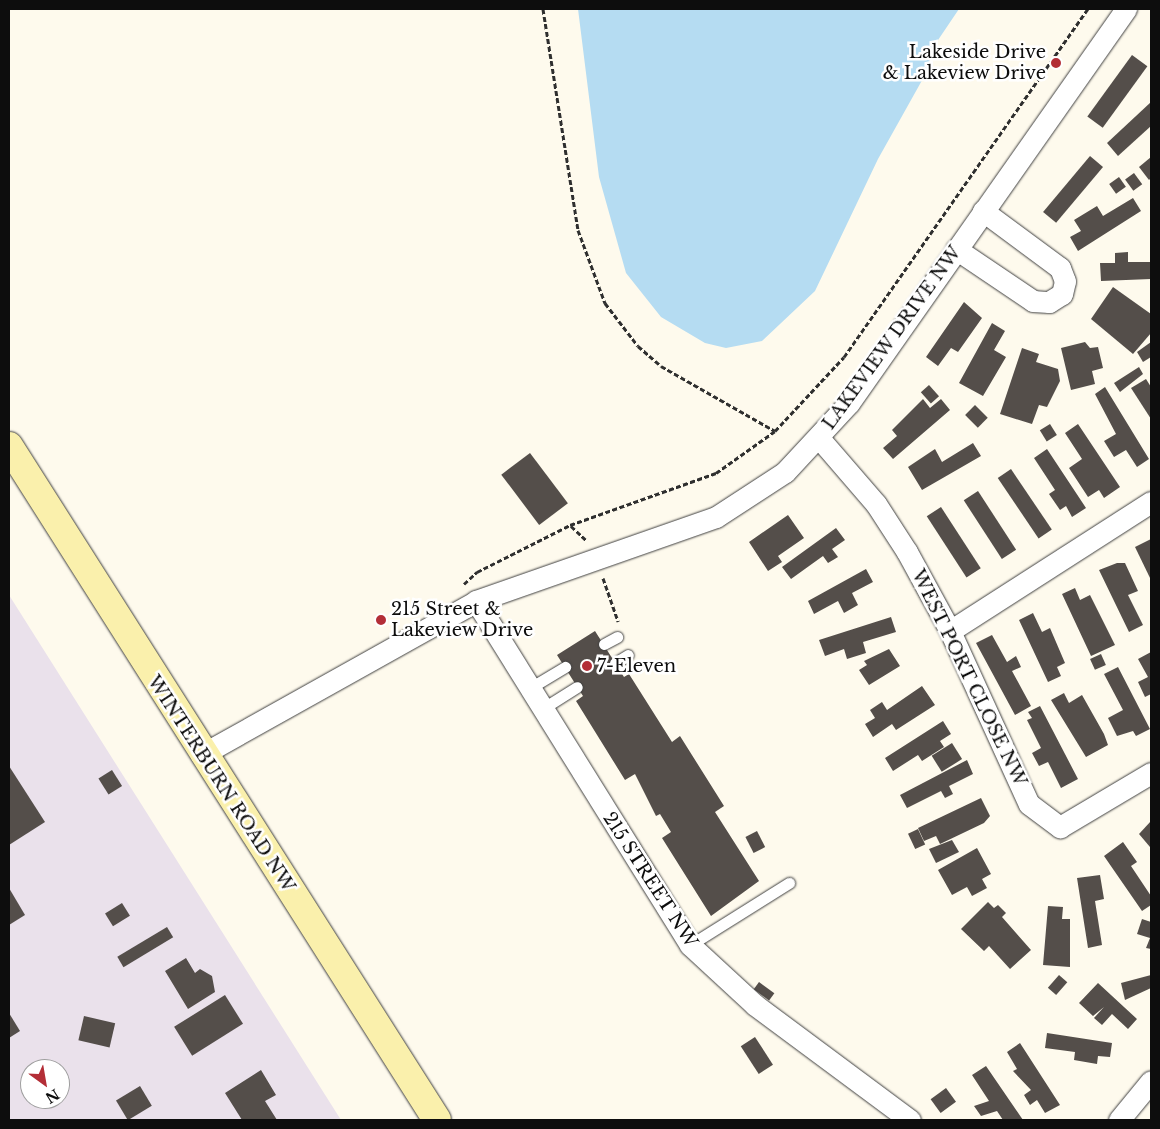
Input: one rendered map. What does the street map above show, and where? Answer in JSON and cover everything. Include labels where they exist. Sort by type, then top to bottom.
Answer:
[{"type":"main road","name":"WINTERBURN ROAD NW","points":[[9,446],[201,755],[437,1120]]},
{"type":"street","name":"LAKEVIEW DRIVE NW","points":[[201,755],[476,601],[716,517],[785,472],[820,438],[849,403],[1126,9]]},
{"type":"street","points":[[956,249],[1033,301],[1049,302],[1062,294],[1065,281],[1060,268],[983,211]]},
{"type":"street","name":"WEST PORT CLOSE NW","points":[[820,438],[876,504],[950,631],[1029,804],[1060,827],[1151,773]]},
{"type":"street","points":[[950,631],[1151,502]]},
{"type":"street","name":"215 STREET NW","points":[[476,601],[690,945],[755,1005],[910,1120]]},
{"type":"street","points":[[1119,1120],[1151,1081]]},
{"type":"lane","points":[[604,644],[617,636]]},
{"type":"lane","points":[[615,663],[628,655]]},
{"type":"lane","points":[[530,688],[565,667]]},
{"type":"lane","points":[[542,709],[577,687]]},
{"type":"lane","points":[[690,945],[788,882]]},
{"type":"path","points":[[543,9],[578,230],[605,303],[638,346],[661,366],[775,431]]},
{"type":"path","points":[[476,601],[462,581],[477,572],[570,526],[695,483],[732,465],[775,431],[844,357],[1088,9]]},
{"type":"shaded area","points":[[9,595],[341,1120],[9,1120]]},
{"type":"water","points":[[578,9],[959,9],[936,43],[925,75],[878,159],[815,291],[762,341],[726,348],[705,343],[661,317],[626,273],[599,177]]},
{"type":"building","points":[[1132,55],[1147,66],[1103,128],[1087,116]]},
{"type":"building","points":[[1151,102],[1151,126],[1118,156],[1107,143]]},
{"type":"building","points":[[1090,156],[1103,167],[1056,223],[1043,212]]},
{"type":"building","points":[[1151,157],[1151,178],[1149,180],[1139,167]]},
{"type":"building","points":[[1134,173],[1142,184],[1133,191],[1125,179]]},
{"type":"building","points":[[1119,177],[1126,187],[1116,194],[1109,184]]},
{"type":"building","points":[[1133,198],[1141,211],[1078,251],[1070,237],[1081,231],[1074,220],[1097,206],[1103,216]]},
{"type":"building","points":[[1128,252],[1128,262],[1151,262],[1151,279],[1101,281],[1100,263],[1115,263],[1115,253]]},
{"type":"building","points":[[1113,287],[1151,314],[1151,333],[1133,354],[1091,319]]},
{"type":"building","points":[[964,302],[982,318],[958,352],[951,348],[938,366],[926,357]]},
{"type":"building","points":[[992,323],[1005,331],[994,350],[1006,357],[983,396],[959,383]]},
{"type":"building","points":[[1085,342],[1090,348],[1098,347],[1103,368],[1092,371],[1095,384],[1071,390],[1061,348]]},
{"type":"building","points":[[1151,342],[1151,357],[1143,362],[1137,352]]},
{"type":"building","points":[[1022,348],[1039,354],[1036,362],[1058,369],[1060,381],[1047,407],[1039,405],[1032,424],[1000,414]]},
{"type":"building","points":[[1139,367],[1143,374],[1120,392],[1114,383]]},
{"type":"building","points":[[1146,379],[1151,387],[1151,419],[1131,388]]},
{"type":"building","points":[[929,385],[939,396],[931,404],[921,392]]},
{"type":"building","points":[[1105,387],[1149,459],[1137,467],[1126,450],[1114,457],[1104,441],[1116,434],[1095,394]]},
{"type":"building","points":[[923,399],[930,408],[941,399],[950,410],[893,459],[883,448],[897,436],[892,430]]},
{"type":"building","points":[[975,405],[988,418],[978,428],[965,415]]},
{"type":"building","points":[[1050,424],[1057,435],[1047,441],[1040,430]]},
{"type":"building","points":[[1078,424],[1120,487],[1104,498],[1099,490],[1088,497],[1069,468],[1082,459],[1065,433]]},
{"type":"building","points":[[973,443],[981,456],[922,490],[908,467],[935,449],[942,462]]},
{"type":"building","points":[[1047,449],[1086,508],[1072,517],[1066,506],[1060,510],[1049,494],[1055,490],[1034,458]]},
{"type":"building","points":[[530,453],[568,503],[539,525],[501,475]]},
{"type":"building","points":[[1011,469],[1052,530],[1039,538],[998,478]]},
{"type":"building","points":[[978,491],[1016,550],[1002,559],[964,500]]},
{"type":"building","points":[[941,507],[981,568],[967,577],[927,516]]},
{"type":"building","points":[[788,515],[804,538],[778,556],[782,562],[768,571],[749,542]]},
{"type":"building","points":[[836,528],[845,540],[832,549],[838,557],[828,563],[823,556],[791,579],[782,567]]},
{"type":"building","points":[[1151,539],[1151,580],[1135,547]]},
{"type":"building","points":[[1117,563],[1125,563],[1138,591],[1128,595],[1143,625],[1129,632],[1099,570]]},
{"type":"building","points":[[866,569],[873,582],[852,593],[858,605],[844,613],[838,601],[814,614],[808,601]]},
{"type":"building","points":[[1075,588],[1080,600],[1090,595],[1115,645],[1091,656],[1062,594]]},
{"type":"building","points":[[1033,613],[1042,632],[1050,628],[1065,663],[1057,667],[1061,676],[1048,682],[1019,620]]},
{"type":"building","points":[[891,617],[896,632],[863,642],[866,653],[847,659],[844,649],[825,656],[819,640]]},
{"type":"building","points":[[595,631],[624,677],[629,674],[672,742],[680,736],[724,806],[715,812],[759,881],[711,916],[662,838],[671,832],[660,814],[656,816],[635,774],[625,780],[576,701],[583,696],[557,655]]},
{"type":"building","points":[[992,635],[1007,662],[1016,656],[1021,667],[1012,671],[1031,706],[1015,715],[976,643]]},
{"type":"building","points":[[889,649],[900,666],[869,685],[859,670],[867,665],[864,661]]},
{"type":"building","points":[[1151,652],[1151,694],[1145,697],[1138,682],[1148,677],[1138,659]]},
{"type":"building","points":[[1101,654],[1106,665],[1095,670],[1090,659]]},
{"type":"building","points":[[1118,667],[1150,729],[1136,736],[1133,731],[1117,736],[1108,718],[1123,710],[1104,674]]},
{"type":"building","points":[[922,686],[935,705],[896,730],[892,724],[873,737],[865,724],[875,718],[870,710],[882,702],[887,710]]},
{"type":"building","points":[[1064,693],[1069,703],[1082,695],[1104,734],[1108,745],[1086,757],[1051,700]]},
{"type":"building","points":[[1040,706],[1078,779],[1061,788],[1048,762],[1039,766],[1032,753],[1041,748],[1027,720],[1032,718],[1028,712]]},
{"type":"building","points":[[943,721],[951,734],[940,741],[944,747],[922,761],[918,755],[893,771],[885,758]]},
{"type":"building","points":[[952,743],[962,759],[942,772],[932,756]]},
{"type":"building","points":[[967,760],[973,774],[949,786],[953,794],[945,798],[941,791],[907,808],[900,795]]},
{"type":"building","points":[[9,766],[45,822],[9,845]]},
{"type":"building","points":[[112,770],[122,786],[108,795],[98,778]]},
{"type":"building","points":[[981,798],[990,816],[984,823],[940,844],[936,836],[924,841],[918,828]]},
{"type":"building","points":[[1151,821],[1151,846],[1150,847],[1139,834]]},
{"type":"building","points":[[918,829],[925,844],[915,849],[908,834]]},
{"type":"building","points":[[757,831],[765,847],[754,853],[745,837]]},
{"type":"building","points":[[952,840],[959,852],[936,863],[929,849]]},
{"type":"building","points":[[1123,842],[1137,862],[1131,866],[1151,896],[1151,905],[1142,911],[1104,856]]},
{"type":"building","points":[[977,848],[991,874],[982,879],[987,888],[972,896],[967,887],[952,895],[938,870]]},
{"type":"building","points":[[1100,875],[1104,899],[1095,901],[1102,945],[1088,948],[1077,878]]},
{"type":"building","points":[[9,888],[25,915],[9,925]]},
{"type":"building","points":[[988,902],[994,908],[998,905],[1006,913],[1002,917],[1031,950],[1010,969],[989,946],[984,951],[961,929]]},
{"type":"building","points":[[122,903],[130,916],[113,926],[105,914]]},
{"type":"building","points":[[1048,906],[1063,907],[1062,919],[1070,919],[1070,967],[1043,965]]},
{"type":"building","points":[[1142,919],[1151,922],[1151,949],[1146,948],[1150,938],[1137,934]]},
{"type":"building","points":[[167,927],[173,937],[123,967],[117,957]]},
{"type":"building","points":[[186,958],[195,973],[200,969],[212,976],[215,992],[188,1009],[165,971]]},
{"type":"building","points":[[1059,975],[1067,982],[1056,995],[1048,988]]},
{"type":"building","points":[[1151,975],[1151,988],[1125,1000],[1121,983]]},
{"type":"building","points":[[759,982],[774,993],[769,1000],[754,989]]},
{"type":"building","points":[[1098,983],[1137,1019],[1128,1029],[1112,1014],[1102,1025],[1094,1018],[1104,1007],[1093,1016],[1079,1003]]},
{"type":"building","points":[[225,995],[243,1024],[192,1056],[174,1027]]},
{"type":"building","points":[[9,1013],[20,1031],[9,1038]]},
{"type":"building","points":[[84,1016],[115,1023],[110,1048],[78,1040]]},
{"type":"building","points":[[1047,1033],[1112,1043],[1110,1057],[1098,1056],[1097,1064],[1074,1060],[1075,1052],[1045,1048]]},
{"type":"building","points":[[755,1037],[773,1065],[759,1074],[741,1046]]},
{"type":"building","points":[[1020,1043],[1060,1105],[1045,1113],[1037,1100],[1030,1105],[1024,1095],[1031,1090],[1013,1071],[1017,1069],[1007,1052]]},
{"type":"building","points":[[986,1066],[1023,1120],[1003,1120],[997,1111],[981,1116],[974,1106],[989,1101],[972,1075]]},
{"type":"building","points":[[261,1070],[276,1095],[265,1101],[277,1120],[242,1120],[225,1093]]},
{"type":"building","points":[[140,1086],[152,1106],[128,1120],[116,1100]]},
{"type":"building","points":[[946,1088],[956,1102],[941,1113],[931,1099]]},
{"type":"place","name":"Lakeside Drive & Lakeview Drive","points":[[1056,63]]},
{"type":"place","name":"215 Street & Lakeview Drive","points":[[381,620]]},
{"type":"place","name":"7-Eleven","points":[[587,666]]}]
